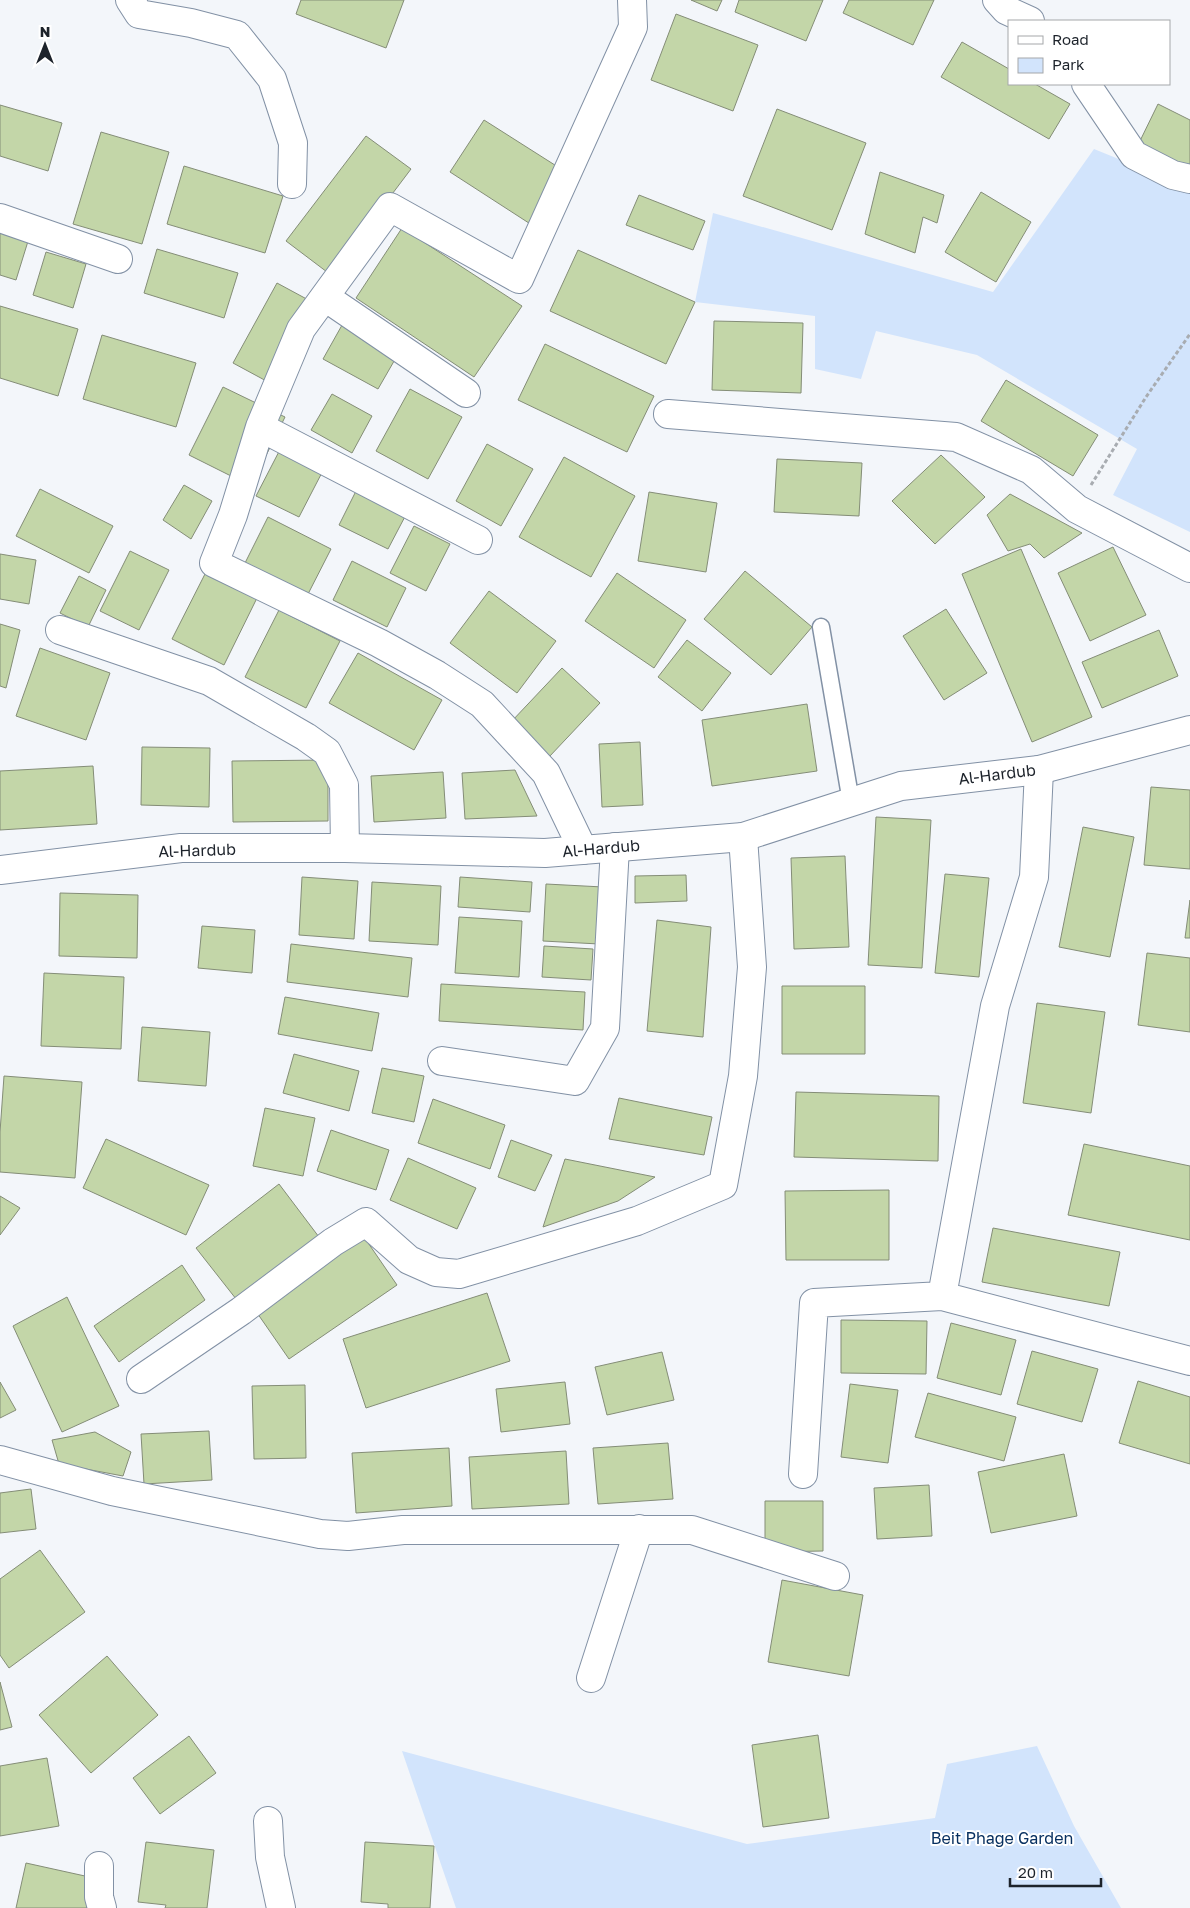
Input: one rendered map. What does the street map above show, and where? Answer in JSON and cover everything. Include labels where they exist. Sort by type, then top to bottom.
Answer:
[{"type":"street","points":[[130,0],[139,14],[191,23],[237,35],[272,78],[292,143],[292,184]]},
{"type":"street","points":[[583,850],[546,773],[482,704],[379,643],[214,563],[232,515],[260,427],[301,329],[390,207],[519,279],[575,160],[633,27],[632,0]]},
{"type":"street","points":[[997,0],[1006,10],[1028,20]]},
{"type":"street","points":[[1087,85],[1134,155],[1173,175],[1190,179]]},
{"type":"street","points":[[0,218],[118,259]]},
{"type":"street","points":[[325,297],[466,393]]},
{"type":"street","points":[[668,414],[956,437],[1031,470],[1077,508],[1190,568]]},
{"type":"street","points":[[260,427],[478,540]]},
{"type":"street","points":[[60,630],[209,681],[306,736],[327,752],[344,785],[345,848]]},
{"type":"street","name":"Al-Hardub","points":[[0,870],[181,848],[345,848],[545,853],[743,837],[902,786],[1039,770],[1190,730]]},
{"type":"street","points":[[942,1296],[995,1006],[1034,877],[1039,770]]},
{"type":"street","points":[[141,1379],[241,1311],[333,1242],[366,1222],[409,1260],[436,1272],[459,1274],[637,1221],[723,1185],[743,1076],[752,966],[743,837]]},
{"type":"street","points":[[442,1061],[575,1081],[605,1028],[615,848]]},
{"type":"street","points":[[803,1474],[814,1303],[942,1296],[1190,1361]]},
{"type":"street","points":[[0,1460],[112,1491],[320,1534],[348,1536],[403,1530],[692,1530],[835,1576]]},
{"type":"street","points":[[591,1678],[638,1529]]},
{"type":"street","points":[[268,1821],[270,1857],[281,1908]]},
{"type":"street","points":[[99,1866],[99,1897],[102,1908]]},
{"type":"lane","points":[[821,627],[851,802]]},
{"type":"path","points":[[1077,508],[1146,397],[1190,334]]},
{"type":"green space","points":[[1094,149],[1190,188],[1190,532],[1113,495],[1137,449],[977,355],[876,331],[861,379],[815,369],[815,316],[695,302],[713,213],[993,292]]},
{"type":"green space","name":"Beit Phage Garden","points":[[1037,1746],[1074,1826],[1121,1908],[456,1908],[402,1751],[747,1844],[935,1818],[947,1764]]},
{"type":"building","points":[[301,0],[404,0],[386,48],[296,14]]},
{"type":"building","points":[[691,0],[722,0],[717,11]]},
{"type":"building","points":[[739,0],[823,0],[806,41],[735,12]]},
{"type":"building","points":[[849,0],[934,0],[913,45],[843,13]]},
{"type":"building","points":[[676,14],[758,45],[733,111],[651,80]]},
{"type":"building","points":[[962,42],[1008,68],[1008,85],[1037,85],[1070,104],[1049,139],[941,77]]},
{"type":"building","points":[[1158,104],[1190,120],[1190,171],[1138,145]]},
{"type":"building","points":[[0,105],[62,123],[48,171],[0,156]]},
{"type":"building","points":[[777,109],[866,143],[832,230],[743,196]]},
{"type":"building","points":[[484,120],[569,174],[535,227],[450,172]]},
{"type":"building","points":[[101,132],[169,152],[142,244],[73,224]]},
{"type":"building","points":[[366,136],[411,169],[331,275],[286,241]]},
{"type":"building","points":[[184,166],[283,196],[265,253],[167,224]]},
{"type":"building","points":[[880,172],[944,195],[937,223],[923,217],[915,253],[865,234]]},
{"type":"building","points":[[981,192],[1031,222],[996,282],[945,252]]},
{"type":"building","points":[[639,195],[705,221],[693,250],[626,225]]},
{"type":"building","points":[[402,228],[522,306],[474,377],[356,298]]},
{"type":"building","points":[[0,229],[29,238],[16,280],[0,275]]},
{"type":"building","points":[[157,249],[238,273],[224,318],[144,293]]},
{"type":"building","points":[[578,250],[695,302],[666,364],[550,311]]},
{"type":"building","points":[[46,252],[86,264],[73,308],[33,295]]},
{"type":"building","points":[[277,283],[327,310],[283,390],[233,363]]},
{"type":"building","points":[[0,306],[78,329],[58,396],[0,378]]},
{"type":"building","points":[[346,318],[401,349],[378,389],[323,359]]},
{"type":"building","points":[[714,321],[803,323],[801,393],[712,390]]},
{"type":"building","points":[[102,335],[196,363],[176,427],[83,399]]},
{"type":"building","points":[[545,344],[654,396],[627,452],[518,400]]},
{"type":"building","points":[[1006,380],[1098,435],[1073,476],[981,421]]},
{"type":"building","points":[[223,387],[285,417],[251,486],[189,455]]},
{"type":"building","points":[[410,389],[462,417],[428,479],[376,451]]},
{"type":"building","points":[[332,394],[372,416],[352,453],[311,430]]},
{"type":"building","points":[[286,438],[329,459],[299,517],[256,496]]},
{"type":"building","points":[[487,444],[533,469],[501,526],[456,501]]},
{"type":"building","points":[[941,455],[985,497],[935,544],[892,501]]},
{"type":"building","points":[[564,457],[635,496],[591,577],[519,537]]},
{"type":"building","points":[[777,459],[862,463],[859,516],[774,512]]},
{"type":"building","points":[[360,483],[410,507],[388,549],[339,525]]},
{"type":"building","points":[[184,485],[212,501],[191,539],[163,520]]},
{"type":"building","points":[[40,489],[113,526],[89,573],[16,536]]},
{"type":"building","points":[[649,492],[717,503],[706,572],[638,561]]},
{"type":"building","points":[[1010,494],[1082,533],[1044,558],[1030,544],[1008,551],[987,515]]},
{"type":"building","points":[[268,517],[331,549],[307,596],[244,565]]},
{"type":"building","points":[[414,526],[450,544],[426,591],[390,573]]},
{"type":"building","points":[[1113,547],[1146,615],[1090,641],[1058,573]]},
{"type":"building","points":[[1021,549],[1092,717],[1032,742],[962,574]]},
{"type":"building","points":[[130,551],[169,570],[139,630],[100,611]]},
{"type":"building","points":[[0,554],[36,560],[29,604],[0,599]]},
{"type":"building","points":[[352,561],[406,588],[387,627],[333,600]]},
{"type":"building","points":[[745,571],[812,627],[771,675],[704,619]]},
{"type":"building","points":[[206,572],[257,598],[224,665],[172,639]]},
{"type":"building","points":[[617,573],[686,620],[654,668],[585,621]]},
{"type":"building","points":[[79,576],[106,590],[88,627],[60,613]]},
{"type":"building","points":[[489,591],[556,641],[517,693],[450,643]]},
{"type":"building","points":[[946,609],[987,673],[944,700],[903,636]]},
{"type":"building","points":[[279,610],[340,641],[306,708],[245,677]]},
{"type":"building","points":[[0,624],[20,630],[6,688],[0,686]]},
{"type":"building","points":[[1159,630],[1178,676],[1102,708],[1082,662]]},
{"type":"building","points":[[687,640],[731,673],[702,711],[658,677]]},
{"type":"building","points":[[40,648],[110,673],[86,740],[16,716]]},
{"type":"building","points":[[358,653],[442,700],[414,750],[329,703]]},
{"type":"building","points":[[562,668],[600,703],[549,757],[511,722]]},
{"type":"building","points":[[807,704],[817,771],[712,786],[702,720]]},
{"type":"building","points":[[640,742],[643,805],[602,807],[599,744]]},
{"type":"building","points":[[142,747],[210,748],[209,807],[141,805]]},
{"type":"building","points":[[328,760],[328,821],[233,822],[232,761]]},
{"type":"building","points":[[93,766],[97,824],[0,830],[0,771]]},
{"type":"building","points":[[515,770],[537,816],[465,819],[462,773]]},
{"type":"building","points":[[443,772],[446,818],[374,822],[371,776]]},
{"type":"building","points":[[1151,787],[1190,790],[1190,869],[1144,865]]},
{"type":"building","points":[[876,817],[931,820],[922,968],[868,965]]},
{"type":"building","points":[[1083,827],[1134,837],[1110,957],[1059,947]]},
{"type":"building","points":[[845,856],[849,947],[794,949],[791,858]]},
{"type":"building","points":[[945,874],[989,878],[979,977],[935,973]]},
{"type":"building","points":[[686,875],[687,901],[635,903],[635,876]]},
{"type":"building","points":[[302,877],[358,881],[354,939],[299,935]]},
{"type":"building","points":[[460,877],[532,882],[530,912],[458,907]]},
{"type":"building","points":[[372,882],[441,886],[438,945],[369,941]]},
{"type":"building","points":[[546,884],[603,887],[599,944],[543,941]]},
{"type":"building","points":[[60,893],[138,895],[137,958],[59,956]]},
{"type":"building","points":[[1190,900],[1190,938],[1185,938]]},
{"type":"building","points":[[459,917],[522,921],[519,977],[455,973]]},
{"type":"building","points":[[657,920],[711,927],[703,1037],[647,1031]]},
{"type":"building","points":[[202,926],[255,930],[252,973],[198,968]]},
{"type":"building","points":[[291,944],[412,958],[408,997],[287,982]]},
{"type":"building","points":[[544,946],[593,949],[591,980],[542,977]]},
{"type":"building","points":[[1147,953],[1190,958],[1190,1032],[1138,1025]]},
{"type":"building","points":[[44,973],[124,977],[121,1049],[41,1046]]},
{"type":"building","points":[[441,984],[585,992],[583,1030],[439,1021]]},
{"type":"building","points":[[782,986],[865,986],[865,1054],[782,1054]]},
{"type":"building","points":[[285,997],[379,1013],[372,1051],[278,1034]]},
{"type":"building","points":[[1037,1003],[1105,1012],[1091,1113],[1023,1103]]},
{"type":"building","points":[[142,1027],[210,1032],[206,1086],[138,1081]]},
{"type":"building","points":[[294,1054],[359,1071],[349,1111],[283,1093]]},
{"type":"building","points":[[382,1068],[424,1076],[414,1122],[372,1113]]},
{"type":"building","points":[[4,1076],[82,1082],[75,1178],[0,1172],[0,1132]]},
{"type":"building","points":[[796,1092],[939,1096],[938,1161],[794,1157]]},
{"type":"building","points":[[619,1098],[712,1117],[704,1155],[609,1139]]},
{"type":"building","points":[[433,1099],[505,1125],[490,1169],[418,1143]]},
{"type":"building","points":[[265,1108],[315,1118],[303,1176],[253,1166]]},
{"type":"building","points":[[331,1130],[389,1150],[376,1190],[317,1171]]},
{"type":"building","points":[[106,1139],[209,1185],[186,1235],[83,1188]]},
{"type":"building","points":[[511,1140],[552,1155],[535,1191],[498,1177]]},
{"type":"building","points":[[1084,1144],[1190,1166],[1190,1240],[1068,1215]]},
{"type":"building","points":[[408,1158],[476,1188],[457,1229],[390,1200]]},
{"type":"building","points":[[565,1159],[655,1177],[618,1201],[543,1227]]},
{"type":"building","points":[[279,1184],[322,1241],[240,1304],[196,1248]]},
{"type":"building","points":[[889,1190],[889,1260],[786,1260],[785,1191]]},
{"type":"building","points":[[0,1196],[20,1208],[0,1235]]},
{"type":"building","points":[[993,1228],[1120,1252],[1109,1306],[982,1282]]},
{"type":"building","points":[[362,1234],[397,1285],[289,1359],[253,1307]]},
{"type":"building","points":[[182,1265],[205,1300],[119,1362],[94,1326]]},
{"type":"building","points":[[487,1293],[510,1361],[366,1408],[343,1339]]},
{"type":"building","points":[[67,1297],[119,1406],[62,1432],[13,1326]]},
{"type":"building","points":[[841,1320],[927,1321],[926,1374],[841,1373]]},
{"type":"building","points":[[951,1323],[1016,1340],[1001,1395],[937,1378]]},
{"type":"building","points":[[1032,1351],[1098,1369],[1082,1422],[1017,1404]]},
{"type":"building","points":[[662,1352],[674,1400],[607,1415],[595,1367]]},
{"type":"building","points":[[1138,1381],[1190,1397],[1190,1464],[1119,1443]]},
{"type":"building","points":[[0,1382],[16,1410],[0,1418]]},
{"type":"building","points":[[565,1382],[570,1424],[501,1432],[496,1389]]},
{"type":"building","points":[[850,1384],[898,1390],[888,1463],[841,1457]]},
{"type":"building","points":[[305,1385],[306,1458],[254,1459],[252,1386]]},
{"type":"building","points":[[928,1393],[1016,1417],[1004,1461],[915,1437]]},
{"type":"building","points":[[209,1431],[212,1480],[144,1484],[141,1434]]},
{"type":"building","points":[[95,1432],[131,1452],[123,1476],[59,1464],[52,1440]]},
{"type":"building","points":[[668,1443],[673,1499],[598,1504],[593,1448]]},
{"type":"building","points":[[449,1448],[452,1506],[356,1513],[352,1453]]},
{"type":"building","points":[[566,1451],[569,1504],[472,1509],[469,1457]]},
{"type":"building","points":[[1064,1454],[1077,1516],[991,1533],[978,1472]]},
{"type":"building","points":[[929,1485],[932,1536],[877,1539],[874,1488]]},
{"type":"building","points":[[31,1489],[36,1529],[0,1533],[0,1493]]},
{"type":"building","points":[[765,1501],[823,1501],[823,1551],[765,1552]]},
{"type":"building","points":[[40,1550],[85,1612],[9,1668],[0,1655],[0,1579]]},
{"type":"building","points":[[782,1580],[863,1595],[849,1676],[768,1662]]},
{"type":"building","points":[[107,1656],[158,1715],[91,1773],[39,1715]]},
{"type":"building","points":[[0,1682],[12,1727],[0,1730]]},
{"type":"building","points":[[818,1735],[829,1818],[763,1827],[752,1745]]},
{"type":"building","points":[[189,1736],[216,1773],[160,1814],[133,1778]]},
{"type":"building","points":[[47,1758],[59,1826],[0,1836],[0,1766]]},
{"type":"building","points":[[146,1842],[214,1850],[207,1908],[165,1908],[166,1905],[138,1902]]},
{"type":"building","points":[[365,1842],[434,1846],[430,1908],[388,1908],[388,1904],[361,1902]]},
{"type":"building","points":[[26,1863],[94,1878],[87,1908],[16,1908]]}]
